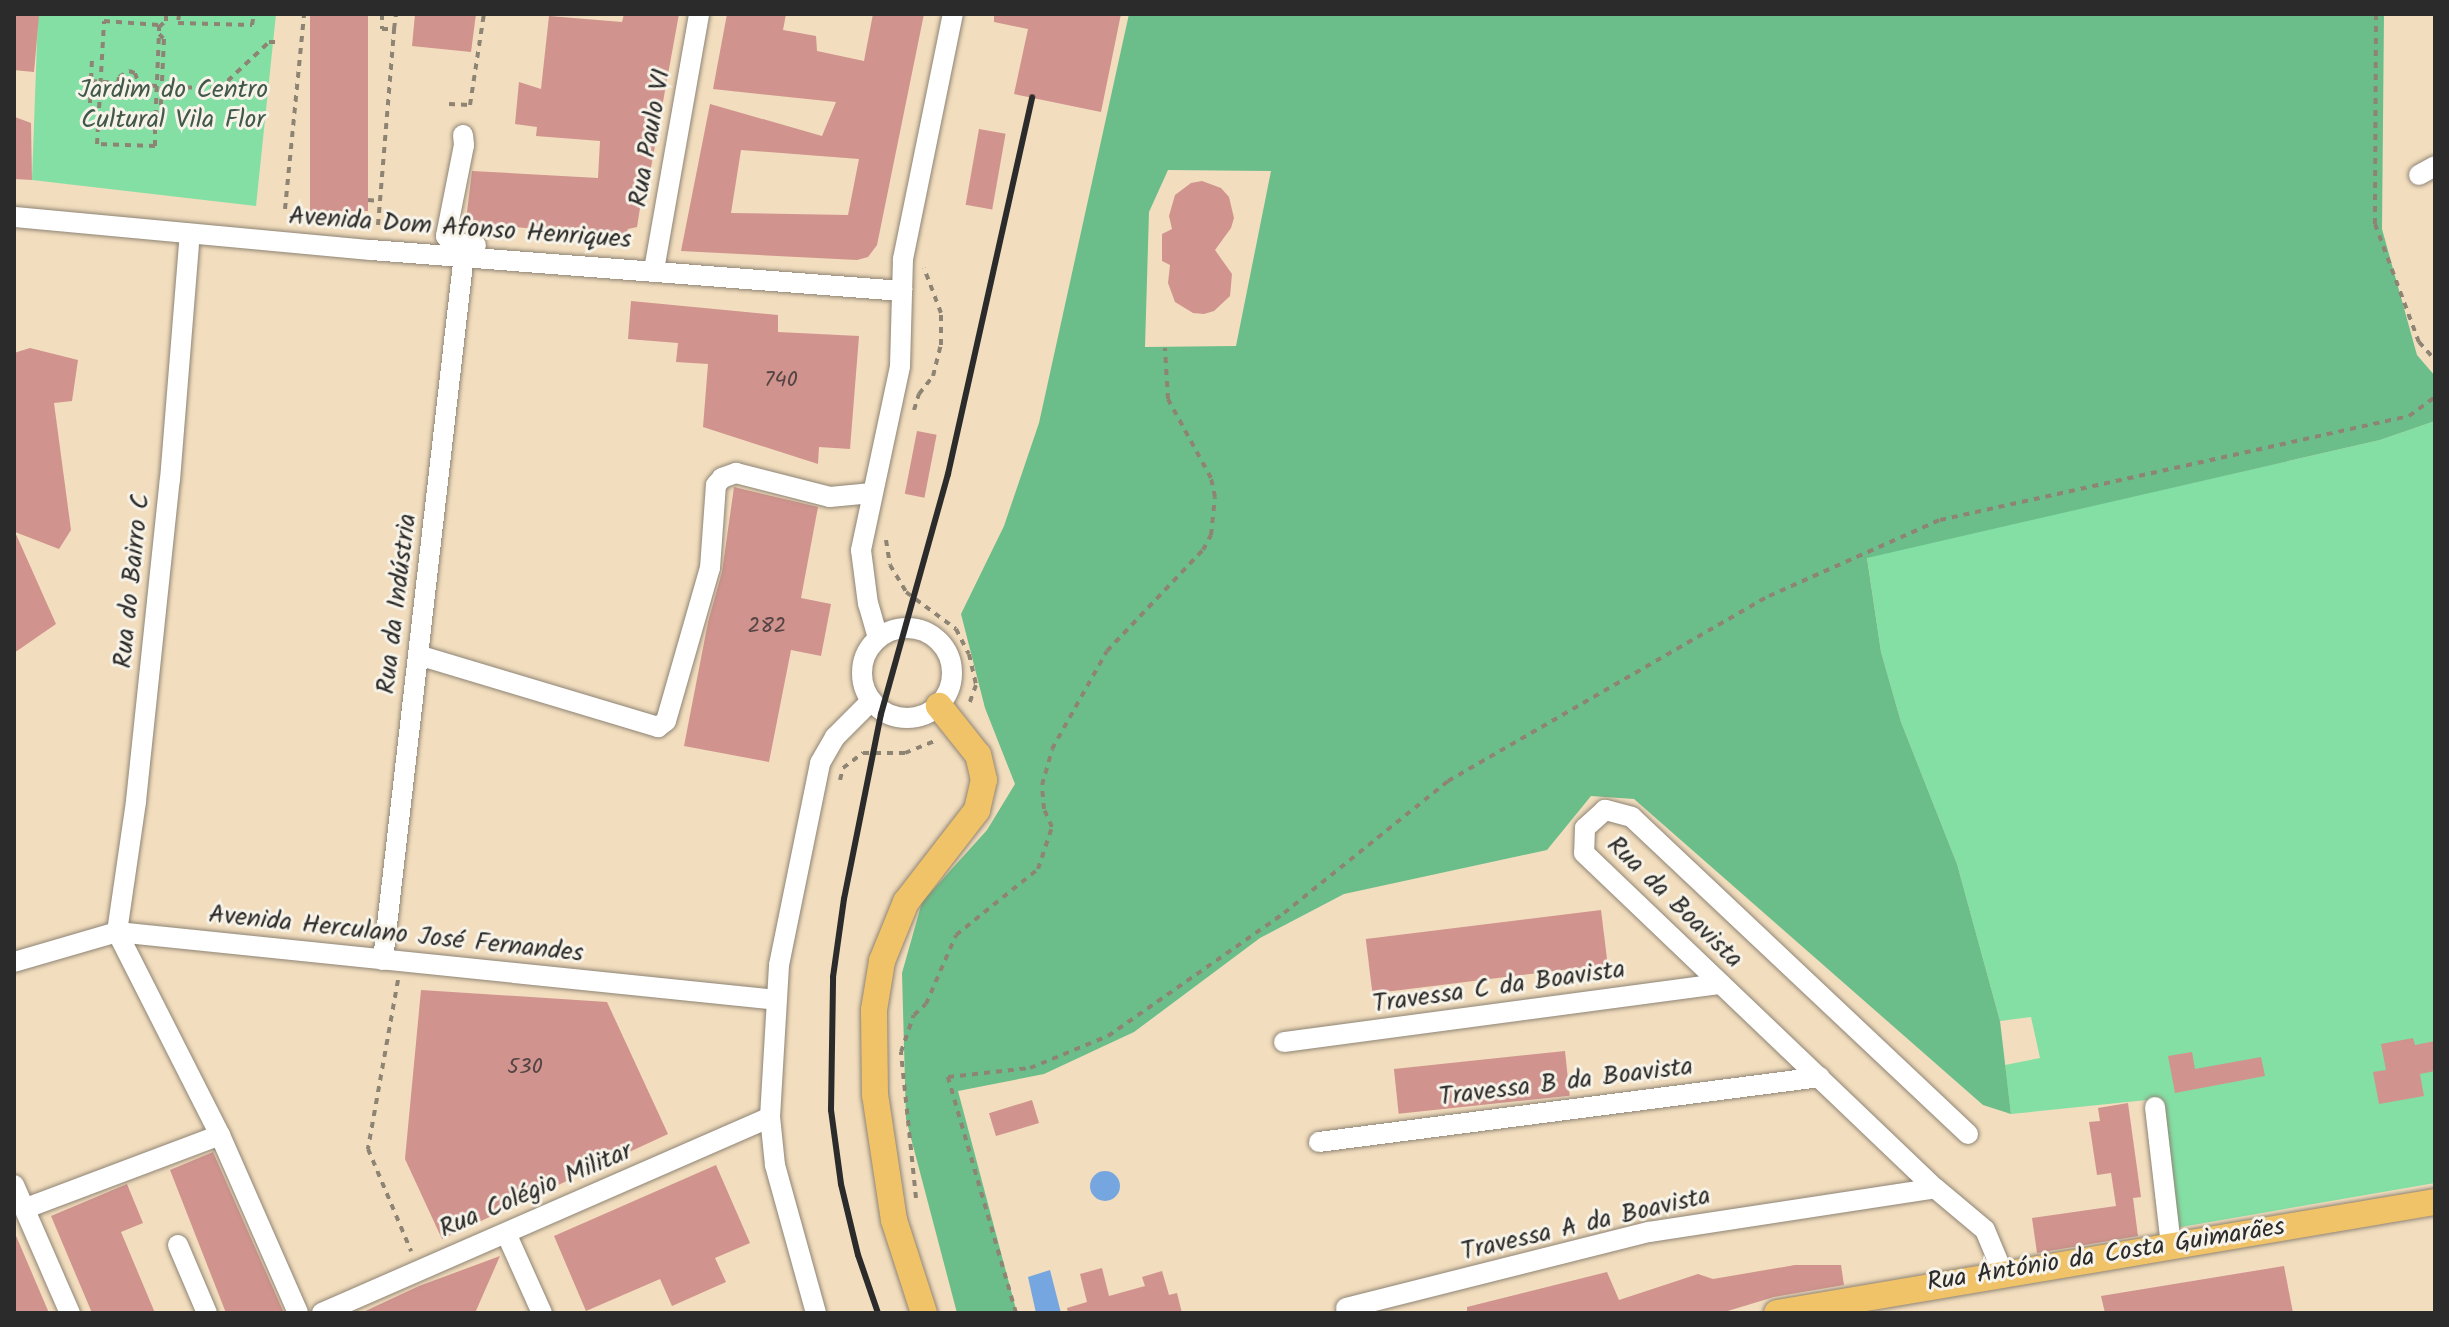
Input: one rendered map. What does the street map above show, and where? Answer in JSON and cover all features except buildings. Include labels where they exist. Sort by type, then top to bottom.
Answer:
[{"type":"main road","points":[[924,1313],[894,1220],[875,1095],[874,1010],[882,961],[906,902],[977,810],[984,780],[978,755],[947,716]]},
{"type":"main road","name":"Rua António da Costa Guimarães","points":[[1777,1313],[2435,1202]]},
{"type":"street","name":"Rua Paulo VI","points":[[654,266],[699,14]]},
{"type":"street","points":[[878,638],[868,604],[861,550],[900,366],[903,259],[917,177],[953,14]]},
{"type":"street","points":[[434,253],[463,135],[464,145],[446,236],[452,243],[654,266]]},
{"type":"street","name":"Avenida Dom Afonso Henriques","points":[[14,217],[434,253],[654,266],[902,291]]},
{"type":"street","name":"Rua do Bairro C","points":[[117,932],[136,801],[170,480],[190,234]]},
{"type":"street","name":"Rua da Indústria","points":[[392,961],[418,655],[464,255]]},
{"type":"street","points":[[418,655],[658,727],[666,721],[710,568],[716,485],[722,478],[736,473],[830,497],[872,493]]},
{"type":"street","points":[[910,627],[926,631],[941,641],[952,663],[947,716],[909,719],[892,716],[871,701],[863,685],[862,666],[870,647],[878,638],[887,632],[910,627]]},
{"type":"street","points":[[816,1313],[782,1201],[770,1117],[777,1000],[789,907],[820,763],[835,737],[871,701]]},
{"type":"street","name":"Rua da Boavista","points":[[1968,1134],[1632,817],[1605,810],[1585,828],[1584,853],[1935,1188],[1985,1230],[2003,1273]]},
{"type":"street","points":[[117,932],[220,1135],[298,1313]]},
{"type":"street","name":"Avenida Herculano José Fernandes","points":[[14,962],[117,932],[777,1000]]},
{"type":"street","name":"Travessa C da Boavista","points":[[1284,1042],[1720,984]]},
{"type":"street","name":"Travessa B da Boavista","points":[[1319,1142],[1820,1077]]},
{"type":"street","points":[[2155,1107],[2171,1245]]},
{"type":"street","name":"Rua Colégio Militar","points":[[322,1313],[770,1117]]},
{"type":"street","points":[[26,1208],[220,1135]]},
{"type":"street","points":[[14,1185],[70,1313]]},
{"type":"street","name":"Travessa A da Boavista","points":[[1346,1308],[1649,1232],[1935,1188]]},
{"type":"street","points":[[506,1233],[542,1313]]},
{"type":"street","points":[[178,1245],[207,1313]]},
{"type":"path","points":[[159,27],[159,34],[164,39],[159,86],[160,124],[155,128],[155,146],[97,144],[104,21],[159,27],[166,21],[166,14]]},
{"type":"path","points":[[179,14],[178,23],[252,25],[254,14]]},
{"type":"path","points":[[285,209],[304,14]]},
{"type":"path","points":[[382,14],[382,29],[394,29]]},
{"type":"path","points":[[378,225],[396,14]]},
{"type":"path","points":[[449,104],[470,105],[484,14]]},
{"type":"path","points":[[2376,14],[2375,224],[2419,342],[2435,360]]},
{"type":"path","points":[[91,81],[118,83],[119,77],[129,71],[135,73],[139,85],[219,89],[269,42],[277,42]]},
{"type":"path","points":[[90,103],[92,59]]},
{"type":"path","points":[[368,200],[380,201]]},
{"type":"path","points":[[911,418],[919,394],[933,376],[941,345],[941,313],[920,256]]},
{"type":"path","points":[[917,1201],[901,1052],[914,1015],[926,1004],[956,935],[1038,869],[1052,827],[1044,809],[1042,785],[1052,749],[1107,651],[1203,550],[1211,535],[1215,497],[1211,478],[1168,399],[1165,348]]},
{"type":"path","points":[[1016,1313],[948,1077],[1030,1068],[1108,1036],[1284,913],[1448,781],[1769,596],[1940,520],[2409,416],[2435,397]]},
{"type":"path","points":[[839,782],[843,768],[863,753],[905,753],[942,738],[947,716],[967,708],[976,685],[969,654],[956,629],[906,592],[890,565],[886,539]]},
{"type":"path","points":[[392,961],[368,1149],[420,1270]]},
{"type":"green space","name":"Jardim do Centro Cultural Vila Flor","points":[[38,14],[276,14],[256,206],[32,180]]},
{"type":"green space","points":[[1129,14],[2384,14],[2382,229],[2417,355],[2435,376],[2435,421],[2380,440],[1867,558],[1881,652],[1901,722],[1957,864],[2000,1021],[2011,1114],[1983,1105],[1634,799],[1591,796],[1547,850],[1344,894],[1260,938],[1134,1032],[1044,1074],[958,1091],[1017,1313],[957,1313],[906,1119],[902,973],[922,902],[987,830],[1015,784],[985,708],[961,614],[1004,526],[1039,423]],"holes":[[[1168,170],[1271,171],[1236,346],[1145,347],[1149,212]]]},
{"type":"green space","points":[[2435,421],[2435,1183],[2164,1230],[2147,1100],[2011,1114],[2005,1065],[2040,1058],[2031,1017],[2000,1021],[1957,864],[1901,722],[1881,652],[1867,557],[2380,440]]},
{"type":"water","points":[[1105,1171],[1116,1175],[1120,1186],[1116,1197],[1105,1201],[1094,1197],[1090,1186],[1094,1175]]},
{"type":"water","points":[[1050,1270],[1061,1313],[1036,1313],[1028,1277]]},
{"type":"railway","points":[[878,1313],[858,1255],[841,1184],[831,1110],[833,977],[844,899],[881,714],[948,474],[1032,97]]}]
